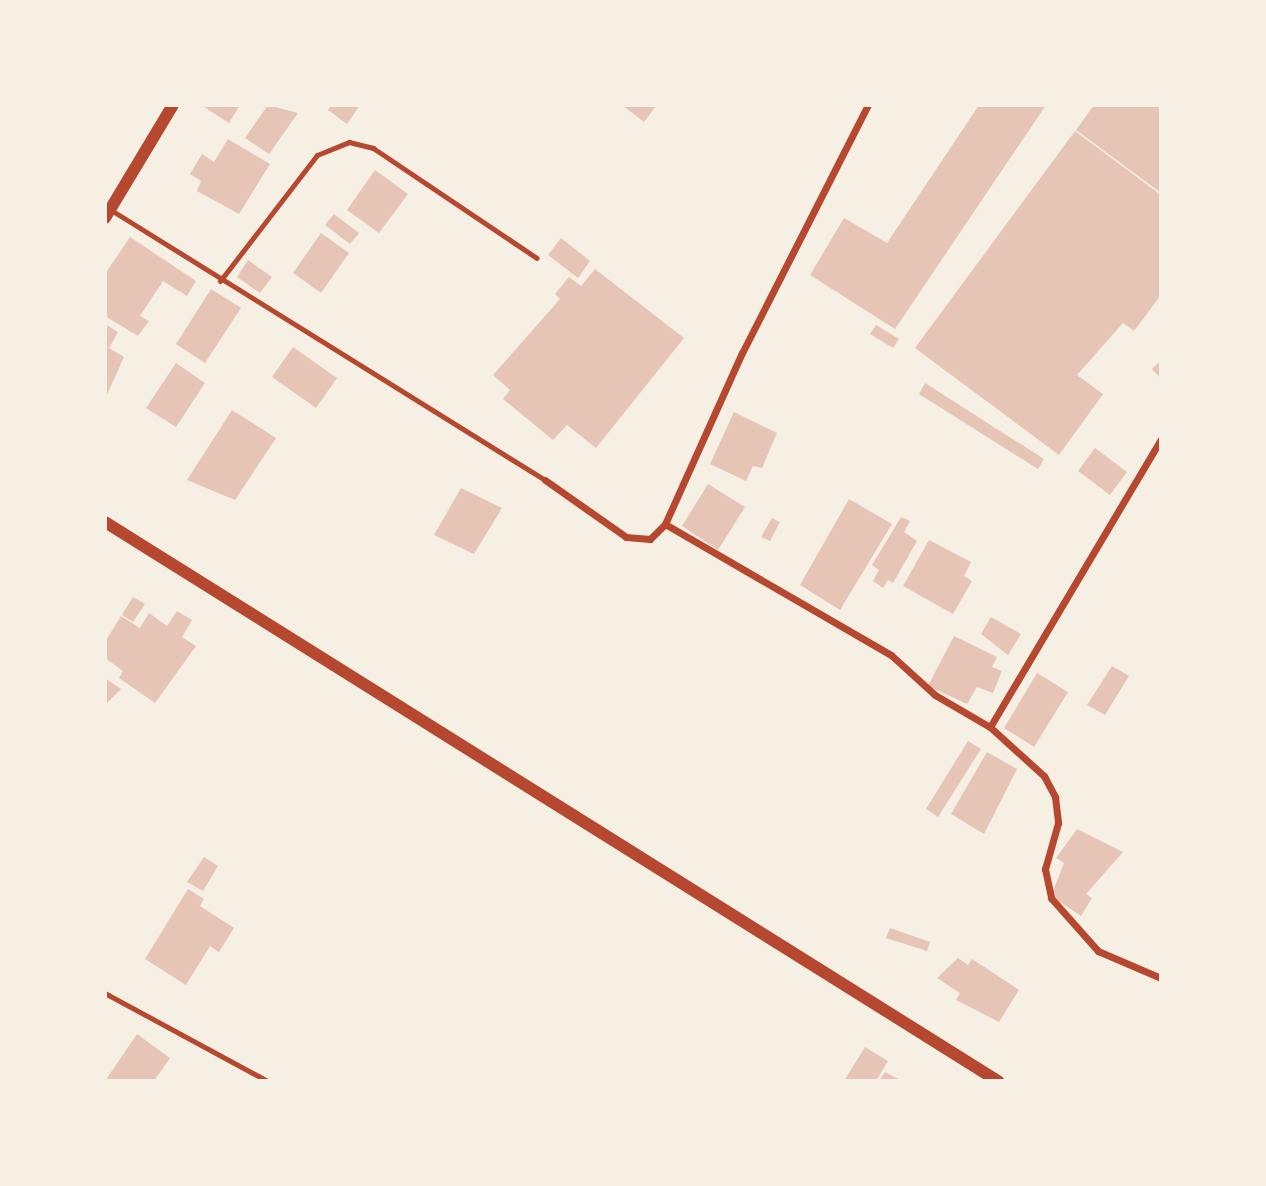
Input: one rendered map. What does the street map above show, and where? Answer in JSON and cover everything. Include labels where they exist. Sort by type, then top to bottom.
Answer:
[{"type":"street","points":[[108,214],[173,105]]},
{"type":"street","points":[[545,480],[626,537],[650,539],[665,524],[742,352],[868,105]]},
{"type":"street","points":[[990,727],[1161,439]]},
{"type":"street","points":[[105,522],[998,1081]]},
{"type":"street","points":[[665,524],[891,655],[935,695],[990,727],[1044,776],[1055,797],[1058,823],[1045,869],[1051,898],[1098,951],[1161,978]]},
{"type":"lane","points":[[220,281],[317,155],[349,142],[373,148],[537,258]]},
{"type":"lane","points":[[108,214],[545,480]]},
{"type":"path","points":[[105,993],[268,1081]]},
{"type":"building","points":[[201,105],[240,105],[229,123]]},
{"type":"building","points":[[268,105],[298,113],[269,154],[245,138]]},
{"type":"building","points":[[331,105],[360,105],[347,124],[328,110]]},
{"type":"building","points":[[622,105],[657,105],[644,122]]},
{"type":"building","points":[[979,105],[1046,105],[895,329],[810,275],[844,218],[887,243]]},
{"type":"building","points":[[1094,105],[1161,105],[1161,193],[1076,130]]},
{"type":"building","points":[[1075,131],[1161,195],[1161,295],[1134,331],[1123,323],[1077,375],[1103,394],[1059,455],[915,348]]},
{"type":"building","points":[[228,139],[270,164],[239,214],[197,191],[201,181],[190,174],[202,154],[214,162]]},
{"type":"building","points":[[375,170],[408,194],[379,233],[347,210]]},
{"type":"building","points":[[334,214],[359,233],[350,244],[325,225]]},
{"type":"building","points":[[321,233],[349,253],[321,293],[293,273]]},
{"type":"building","points":[[130,237],[196,281],[187,296],[163,281],[140,316],[149,321],[138,336],[105,316],[105,274]]},
{"type":"building","points":[[561,238],[590,261],[578,278],[548,255]]},
{"type":"building","points":[[248,260],[272,277],[260,293],[237,277]]},
{"type":"building","points":[[595,269],[684,338],[596,448],[567,425],[553,440],[503,399],[510,390],[493,375],[560,299],[555,294],[569,277],[581,286]]},
{"type":"building","points":[[211,289],[241,308],[205,363],[176,344]]},
{"type":"building","points":[[105,324],[118,332],[109,348],[124,357],[105,399]]},
{"type":"building","points":[[876,325],[899,339],[893,348],[870,334]]},
{"type":"building","points":[[293,347],[337,378],[316,408],[272,377]]},
{"type":"building","points":[[1161,360],[1161,379],[1152,369]]},
{"type":"building","points":[[176,363],[205,383],[176,427],[146,408]]},
{"type":"building","points":[[925,383],[1044,459],[1038,469],[919,394]]},
{"type":"building","points":[[232,410],[276,438],[235,500],[187,480]]},
{"type":"building","points":[[734,412],[777,433],[762,468],[753,466],[746,481],[710,464]]},
{"type":"building","points":[[1095,448],[1127,472],[1110,495],[1078,471]]},
{"type":"building","points":[[708,484],[745,507],[718,550],[682,526]]},
{"type":"building","points":[[461,488],[502,508],[474,554],[434,535]]},
{"type":"building","points":[[849,499],[892,524],[840,610],[800,585]]},
{"type":"building","points":[[901,517],[910,521],[904,532],[917,541],[893,583],[888,580],[883,588],[873,581],[879,570],[872,565]]},
{"type":"building","points":[[772,518],[780,522],[770,541],[761,537]]},
{"type":"building","points":[[929,540],[971,562],[964,576],[972,581],[953,614],[903,586]]},
{"type":"building","points":[[133,597],[145,604],[133,622],[122,615]]},
{"type":"building","points":[[177,611],[192,620],[182,637],[196,646],[155,703],[119,678],[123,671],[105,658],[105,642],[121,616],[140,628],[149,613],[167,626]]},
{"type":"building","points":[[991,617],[1021,634],[1008,655],[981,634]]},
{"type":"building","points":[[954,636],[997,657],[992,667],[1002,671],[993,693],[977,687],[967,704],[928,686]]},
{"type":"building","points":[[1112,666],[1129,676],[1105,715],[1087,705]]},
{"type":"building","points":[[1037,673],[1068,692],[1034,747],[1004,728]]},
{"type":"building","points":[[105,678],[121,689],[105,705]]},
{"type":"building","points":[[968,741],[981,749],[938,817],[926,809]]},
{"type":"building","points":[[987,752],[1017,769],[984,834],[951,814]]},
{"type":"building","points":[[1077,829],[1123,852],[1086,894],[1092,898],[1081,916],[1051,896],[1064,863],[1056,858]]},
{"type":"building","points":[[204,857],[218,866],[203,891],[187,882]]},
{"type":"building","points":[[188,889],[204,899],[200,906],[234,928],[219,952],[210,946],[186,985],[145,959]]},
{"type":"building","points":[[890,928],[930,942],[927,951],[886,938]]},
{"type":"building","points":[[958,958],[968,965],[972,959],[1019,990],[999,1022],[956,1000],[960,993],[937,978]]},
{"type":"building","points":[[137,1034],[170,1058],[154,1081],[105,1081]]},
{"type":"building","points":[[865,1047],[888,1061],[876,1081],[844,1081]]},
{"type":"building","points":[[885,1072],[902,1081],[879,1081]]}]
